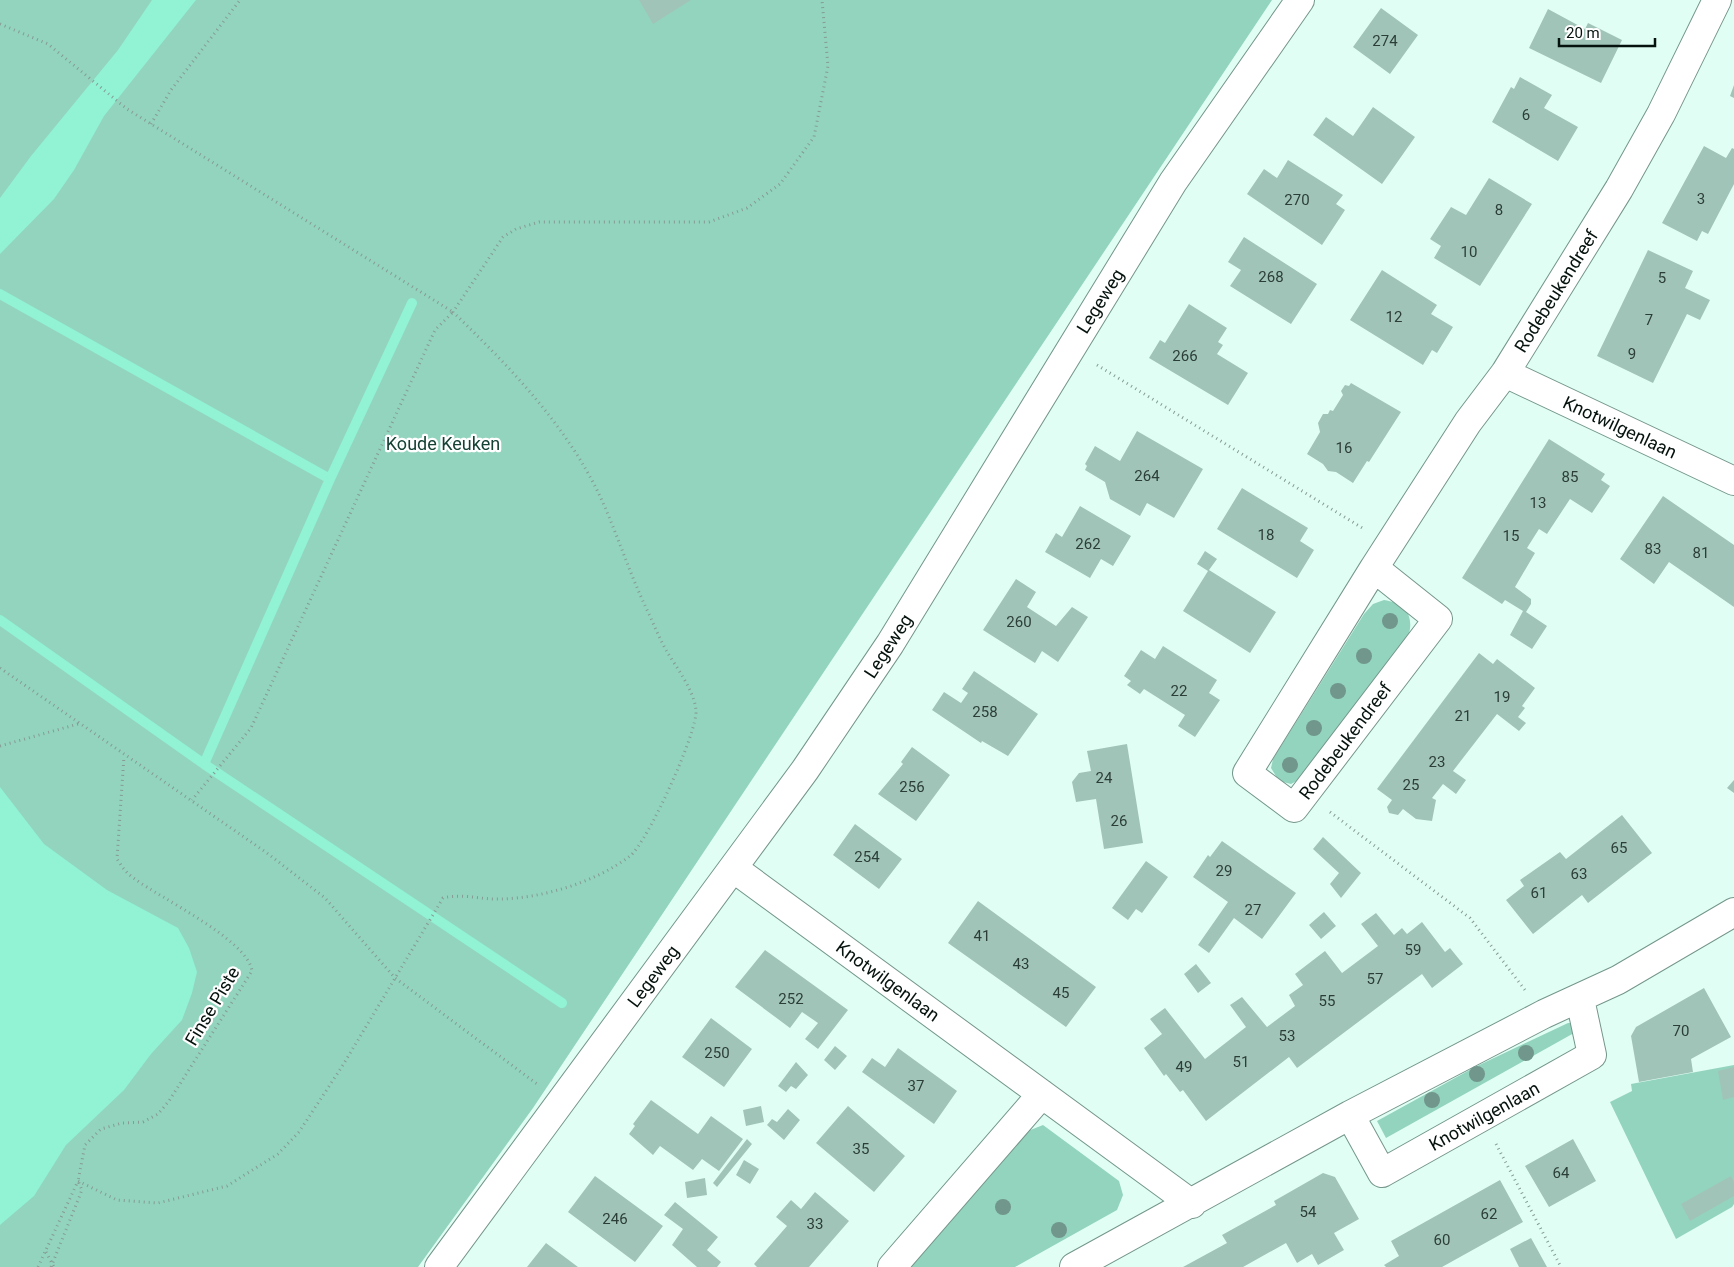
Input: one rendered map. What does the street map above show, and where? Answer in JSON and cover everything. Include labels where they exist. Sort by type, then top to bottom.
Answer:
[{"type":"street","name":"Legeweg","points":[[439,1267],[805,770],[890,644],[1191,154],[1300,0]]},
{"type":"street","name":"Rodebeukendreef","points":[[1374,568],[1438,619],[1294,808],[1247,773],[1374,568],[1468,422],[1505,373],[1642,151],[1717,0]]},
{"type":"street","name":"Knotwilgenlaan","points":[[1505,373],[1734,482]]},
{"type":"street","name":"Knotwilgenlaan","points":[[734,868],[1192,1204]]},
{"type":"street","points":[[1074,1267],[1192,1204],[1350,1115],[1544,1014],[1618,980],[1734,912]]},
{"type":"street","name":"Knotwilgenlaan","points":[[1350,1115],[1382,1173],[1592,1055],[1580,999]]},
{"type":"street","points":[[892,1267],[1042,1094]]},
{"type":"path","points":[[151,124],[171,90],[240,0]]},
{"type":"path","points":[[192,800],[251,728],[435,330],[453,312],[504,237],[516,229],[539,222],[709,222],[747,208],[780,184],[814,137],[828,66],[822,0]]},
{"type":"path","points":[[0,24],[48,44],[121,104],[151,124],[207,161],[453,312],[501,358],[573,447],[603,504],[629,571],[665,648],[685,681],[696,710],[675,775],[655,819],[631,855],[588,881],[543,893],[501,900],[454,895],[443,898],[342,1065],[299,1132],[278,1154],[227,1186],[158,1204],[117,1200],[78,1181],[38,1267]]},
{"type":"path","points":[[1070,349],[1390,545]]},
{"type":"path","points":[[0,668],[124,756],[192,800],[267,853],[325,898],[395,978],[560,1102]]},
{"type":"path","points":[[0,746],[78,724]]},
{"type":"path","name":"Finse Piste","points":[[52,1266],[82,1190],[78,1181],[85,1145],[101,1129],[122,1123],[143,1122],[158,1114],[169,1101],[252,971],[249,962],[214,928],[135,880],[116,860],[124,756]]},
{"type":"path","points":[[1306,794],[1470,918],[1544,1014]]},
{"type":"path","points":[[1482,1117],[1561,1267]]},
{"type":"path","points":[[46,1252],[52,1266]]},
{"type":"green space","name":"Koude Keuken","points":[[0,0],[1272,0],[533,1108],[418,1267],[0,1267]]},
{"type":"green space","points":[[1384,600],[1402,607],[1409,615],[1409,634],[1302,778],[1291,784],[1279,781],[1271,768],[1273,759],[1364,614],[1373,604]]},
{"type":"green space","points":[[1568,1023],[1572,1023],[1574,1033],[1386,1138],[1377,1121],[1475,1067]]},
{"type":"green space","points":[[1734,1065],[1734,1204],[1732,1207],[1676,1239],[1610,1102],[1632,1091],[1631,1084]]},
{"type":"green space","points":[[1043,1125],[1119,1181],[1123,1195],[1117,1210],[1015,1267],[906,1267],[1028,1131]]},
{"type":"shaded area","points":[[152,0],[196,0],[104,116],[74,170],[54,199],[0,254],[0,198],[31,156],[118,50]]},
{"type":"shaded area","points":[[0,787],[44,844],[107,890],[178,928],[189,948],[197,972],[182,1020],[151,1054],[124,1090],[66,1145],[34,1196],[0,1225]]},
{"type":"building","points":[[639,0],[691,0],[653,24]]},
{"type":"building","points":[[1381,8],[1418,35],[1390,74],[1353,47]]},
{"type":"building","points":[[1548,9],[1585,29],[1588,23],[1622,40],[1601,83],[1529,48]]},
{"type":"building","points":[[1520,77],[1552,95],[1544,108],[1578,127],[1558,161],[1492,122],[1511,87],[1514,89]]},
{"type":"building","points":[[1734,85],[1734,98],[1730,96]]},
{"type":"building","points":[[1373,107],[1415,137],[1382,184],[1313,135],[1326,117],[1353,136]]},
{"type":"building","points":[[1704,146],[1726,158],[1732,148],[1734,149],[1734,184],[1708,234],[1702,231],[1697,241],[1662,223]]},
{"type":"building","points":[[1288,160],[1343,195],[1336,204],[1345,210],[1322,245],[1247,194],[1264,169],[1277,178]]},
{"type":"building","points":[[1489,178],[1532,204],[1480,286],[1434,258],[1441,246],[1430,239],[1451,207],[1466,215]]},
{"type":"building","points":[[1244,237],[1317,284],[1291,324],[1230,286],[1241,270],[1228,262]]},
{"type":"building","points":[[1648,250],[1693,271],[1685,288],[1710,300],[1700,320],[1687,314],[1653,383],[1597,356]]},
{"type":"building","points":[[1382,270],[1437,305],[1431,314],[1453,327],[1437,353],[1432,350],[1423,365],[1350,320]]},
{"type":"building","points":[[1189,304],[1227,328],[1218,342],[1223,345],[1217,354],[1248,373],[1228,405],[1149,358],[1160,340],[1165,343]]},
{"type":"building","points":[[1351,383],[1401,412],[1353,483],[1336,472],[1328,471],[1323,464],[1307,454],[1320,432],[1318,423],[1323,414],[1328,414],[1330,410],[1333,411],[1343,395],[1341,391],[1345,385],[1349,386]]},
{"type":"building","points":[[1137,431],[1203,469],[1174,518],[1147,503],[1140,516],[1110,499],[1105,482],[1085,470],[1087,466],[1085,464],[1095,446],[1120,461]]},
{"type":"building","points":[[1549,439],[1605,474],[1601,480],[1610,486],[1592,513],[1570,499],[1547,534],[1539,529],[1527,548],[1535,553],[1515,587],[1531,599],[1531,604],[1526,612],[1547,626],[1532,649],[1510,635],[1523,611],[1505,600],[1502,604],[1462,578]]},
{"type":"building","points":[[1242,488],[1308,528],[1300,541],[1314,550],[1297,578],[1217,529]]},
{"type":"building","points":[[1663,496],[1734,545],[1734,607],[1669,562],[1654,584],[1620,559]]},
{"type":"building","points":[[1080,506],[1131,536],[1113,566],[1101,559],[1090,578],[1045,552],[1056,533],[1062,537]]},
{"type":"building","points":[[1205,551],[1217,559],[1209,570],[1276,612],[1250,653],[1183,611],[1208,571],[1197,564]]},
{"type":"building","points":[[1016,579],[1036,592],[1027,607],[1056,626],[1072,607],[1088,617],[1058,662],[1042,651],[1035,663],[983,630]]},
{"type":"building","points":[[1163,646],[1217,680],[1209,693],[1220,700],[1195,737],[1178,726],[1185,715],[1144,689],[1140,694],[1127,685],[1131,681],[1124,676],[1141,650],[1155,659]]},
{"type":"building","points":[[1479,653],[1493,664],[1497,659],[1535,688],[1522,706],[1525,708],[1518,717],[1526,723],[1519,731],[1497,714],[1453,771],[1466,780],[1456,794],[1443,784],[1432,798],[1436,800],[1432,821],[1416,819],[1403,809],[1398,815],[1389,813],[1387,807],[1392,800],[1377,789]]},
{"type":"building","points":[[974,671],[1038,714],[1008,756],[982,741],[981,743],[932,710],[944,692],[961,703],[968,693],[962,689]]},
{"type":"building","points":[[1127,744],[1143,843],[1104,849],[1096,799],[1076,802],[1072,782],[1079,773],[1091,771],[1087,751]]},
{"type":"building","points":[[912,747],[950,775],[916,821],[878,794],[903,764],[901,762]]},
{"type":"building","points":[[1734,780],[1734,793],[1727,788]]},
{"type":"building","points":[[1622,815],[1652,853],[1588,903],[1582,895],[1533,934],[1506,900],[1524,886],[1520,880],[1560,852],[1566,859]]},
{"type":"building","points":[[855,824],[902,859],[879,889],[833,855]]},
{"type":"building","points":[[1323,837],[1361,873],[1341,898],[1330,884],[1339,873],[1313,849]]},
{"type":"building","points":[[1222,841],[1296,893],[1262,939],[1234,918],[1209,953],[1198,945],[1228,902],[1193,877],[1208,855],[1210,857]]},
{"type":"building","points":[[1146,861],[1168,877],[1142,913],[1136,909],[1128,920],[1112,908]]},
{"type":"building","points":[[978,901],[1096,987],[1066,1027],[948,943]]},
{"type":"building","points":[[1324,912],[1336,926],[1321,939],[1309,925]]},
{"type":"building","points":[[1376,913],[1394,935],[1402,928],[1407,934],[1422,922],[1445,952],[1450,948],[1463,964],[1432,988],[1422,974],[1297,1068],[1289,1057],[1206,1121],[1183,1090],[1180,1092],[1166,1074],[1164,1076],[1144,1048],[1162,1034],[1150,1019],[1165,1008],[1205,1059],[1246,1027],[1230,1005],[1242,997],[1267,1027],[1295,1006],[1289,995],[1303,985],[1295,974],[1325,951],[1342,973],[1378,946],[1361,924]]},
{"type":"building","points":[[765,950],[848,1010],[818,1049],[805,1039],[818,1023],[802,1012],[790,1028],[735,987]]},
{"type":"building","points":[[1196,964],[1211,983],[1198,993],[1184,974]]},
{"type":"building","points":[[1704,988],[1731,1037],[1691,1059],[1693,1072],[1639,1082],[1631,1036],[1636,1027]]},
{"type":"building","points":[[711,1018],[752,1049],[724,1087],[682,1057]]},
{"type":"building","points":[[835,1046],[847,1056],[835,1070],[824,1060]]},
{"type":"building","points":[[898,1048],[957,1091],[934,1124],[862,1072],[872,1058],[885,1067]]},
{"type":"building","points":[[796,1062],[808,1075],[796,1089],[791,1086],[786,1092],[778,1086]]},
{"type":"building","points":[[1734,1067],[1734,1097],[1723,1100],[1718,1071]]},
{"type":"building","points":[[651,1100],[698,1134],[711,1116],[743,1139],[719,1171],[702,1159],[693,1170],[660,1146],[653,1155],[629,1134],[635,1126],[633,1124]]},
{"type":"building","points":[[761,1106],[764,1122],[746,1126],[743,1110]]},
{"type":"building","points":[[848,1106],[905,1156],[874,1192],[816,1143]]},
{"type":"building","points":[[788,1109],[800,1120],[784,1140],[767,1125],[772,1119],[777,1122]]},
{"type":"building","points":[[747,1139],[752,1144],[717,1187],[713,1183]]},
{"type":"building","points":[[1573,1139],[1596,1181],[1549,1207],[1525,1166]]},
{"type":"building","points":[[744,1160],[759,1169],[750,1184],[736,1175]]},
{"type":"building","points":[[1323,1173],[1335,1177],[1359,1219],[1334,1233],[1344,1250],[1318,1265],[1312,1254],[1297,1263],[1286,1243],[1243,1267],[1183,1267],[1227,1243],[1222,1235],[1276,1205],[1274,1201]]},
{"type":"building","points":[[595,1176],[663,1226],[635,1262],[568,1212]]},
{"type":"building","points":[[1731,1176],[1734,1182],[1734,1196],[1690,1221],[1681,1204]]},
{"type":"building","points":[[705,1178],[707,1195],[687,1198],[685,1182]]},
{"type":"building","points":[[1500,1180],[1523,1222],[1442,1267],[1386,1267],[1384,1265],[1399,1256],[1391,1241]]},
{"type":"building","points":[[815,1192],[849,1221],[809,1267],[757,1267],[754,1264],[787,1226],[776,1217],[791,1200],[801,1209]]},
{"type":"building","points":[[675,1202],[718,1237],[707,1250],[721,1262],[717,1267],[697,1267],[672,1245],[683,1229],[664,1215]]},
{"type":"building","points":[[1531,1238],[1547,1267],[1519,1267],[1510,1249]]},
{"type":"building","points":[[546,1243],[578,1267],[527,1267]]},
{"type":"waterway","points":[[0,294],[330,479]]},
{"type":"waterway","points":[[204,764],[330,479],[412,303]]},
{"type":"waterway","points":[[0,620],[204,764],[562,1003]]}]
